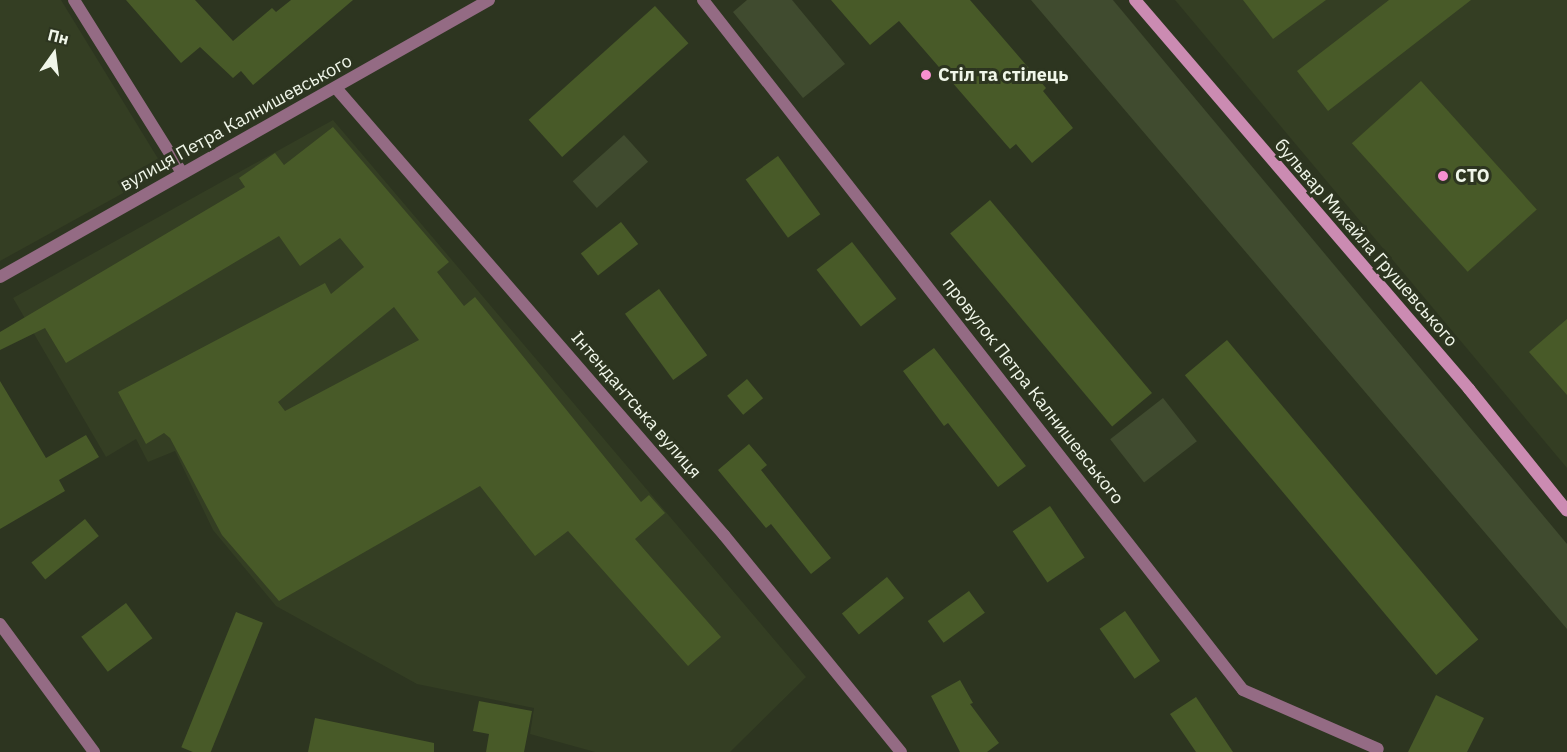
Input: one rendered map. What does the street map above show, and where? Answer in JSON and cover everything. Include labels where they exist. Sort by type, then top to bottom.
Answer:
[{"type":"main road","name":"бульвар Михайла Грушевського","points":[[1135,0],[1469,389],[1567,511]]},
{"type":"street","points":[[74,0],[182,173]]},
{"type":"street","name":"вулиця Петра Калнишевського","points":[[0,277],[489,0]]},
{"type":"street","name":"провулок Петра Калнишевського","points":[[703,0],[1243,690],[1378,749]]},
{"type":"street","name":"Інтендантська вулиця","points":[[336,88],[724,536],[901,752]]},
{"type":"street","points":[[0,624],[94,752]]},
{"type":"shaded area","points":[[0,0],[61,0],[165,170],[0,261]]},
{"type":"shaded area","points":[[747,0],[792,0],[845,64],[803,98],[733,12]]},
{"type":"shaded area","points":[[1031,0],[1113,0],[1567,544],[1567,629]]},
{"type":"shaded area","points":[[1175,0],[1567,0],[1567,468]]},
{"type":"shaded area","points":[[333,120],[806,677],[730,752],[595,752],[530,734],[534,708],[417,684],[276,606],[213,530],[175,451],[148,462],[136,439],[106,457],[13,298]]},
{"type":"shaded area","points":[[624,135],[648,162],[597,208],[573,181]]},
{"type":"shaded area","points":[[1163,398],[1197,441],[1144,483],[1110,439]]},
{"type":"building","points":[[126,0],[195,0],[233,41],[272,8],[276,12],[291,0],[353,0],[253,85],[241,71],[233,78],[200,47],[181,63]]},
{"type":"building","points":[[831,0],[970,0],[1046,88],[1043,91],[1073,128],[1032,163],[1016,144],[1010,149],[899,21],[870,45]]},
{"type":"building","points":[[1243,0],[1326,0],[1273,39]]},
{"type":"building","points":[[1389,0],[1471,0],[1328,111],[1297,71]]},
{"type":"building","points":[[655,6],[688,43],[562,157],[529,120]]},
{"type":"building","name":"СТО","points":[[1421,81],[1537,210],[1468,272],[1352,143]]},
{"type":"building","points":[[333,127],[449,262],[437,272],[464,306],[475,297],[641,502],[649,495],[665,513],[635,539],[721,637],[688,666],[568,531],[535,556],[480,486],[279,601],[222,535],[170,438],[164,433],[146,444],[118,392],[325,283],[331,294],[364,267],[340,238],[300,266],[279,236],[66,363],[45,328],[0,350],[0,332],[245,187],[239,178],[275,153],[284,165]],"holes":[[[394,307],[419,340],[285,411],[278,402]]]},
{"type":"building","points":[[778,156],[820,214],[788,238],[746,180]]},
{"type":"building","points":[[990,200],[1152,393],[1112,426],[950,233]]},
{"type":"building","points":[[621,222],[638,244],[598,275],[581,253]]},
{"type":"building","points":[[852,242],[896,299],[861,326],[817,270]]},
{"type":"building","points":[[659,289],[707,355],[673,380],[625,314]]},
{"type":"building","points":[[1567,319],[1567,395],[1529,352]]},
{"type":"building","points":[[1227,340],[1478,640],[1436,675],[1185,375]]},
{"type":"building","points":[[934,348],[1026,466],[998,487],[948,423],[944,426],[903,371]]},
{"type":"building","points":[[747,379],[763,398],[743,415],[727,396]]},
{"type":"building","points":[[0,381],[46,458],[86,435],[99,457],[59,480],[65,491],[0,529]]},
{"type":"building","points":[[749,444],[767,465],[761,470],[831,558],[811,574],[771,524],[766,528],[718,470]]},
{"type":"building","points":[[1050,506],[1085,557],[1047,583],[1013,531]]},
{"type":"building","points":[[85,519],[99,536],[45,580],[31,562]]},
{"type":"building","points":[[887,577],[904,598],[859,634],[842,614]]},
{"type":"building","points":[[969,591],[985,613],[944,643],[928,621]]},
{"type":"building","points":[[126,603],[152,638],[108,672],[81,637]]},
{"type":"building","points":[[1125,611],[1160,661],[1135,679],[1100,629]]},
{"type":"building","points":[[236,612],[263,623],[211,752],[193,752],[181,747]]},
{"type":"building","points":[[960,680],[973,703],[970,704],[999,743],[987,752],[960,752],[931,696]]},
{"type":"building","points":[[1436,695],[1484,718],[1467,752],[1408,752]]},
{"type":"building","points":[[1196,697],[1233,752],[1196,752],[1170,714]]},
{"type":"building","points":[[479,701],[532,711],[524,752],[486,752],[489,734],[473,731]]},
{"type":"building","points":[[315,718],[434,743],[434,752],[308,752]]},
{"type":"place","name":"Стіл та стілець","points":[[926,75]]},
{"type":"place","name":"СТО","points":[[1443,176]]}]
